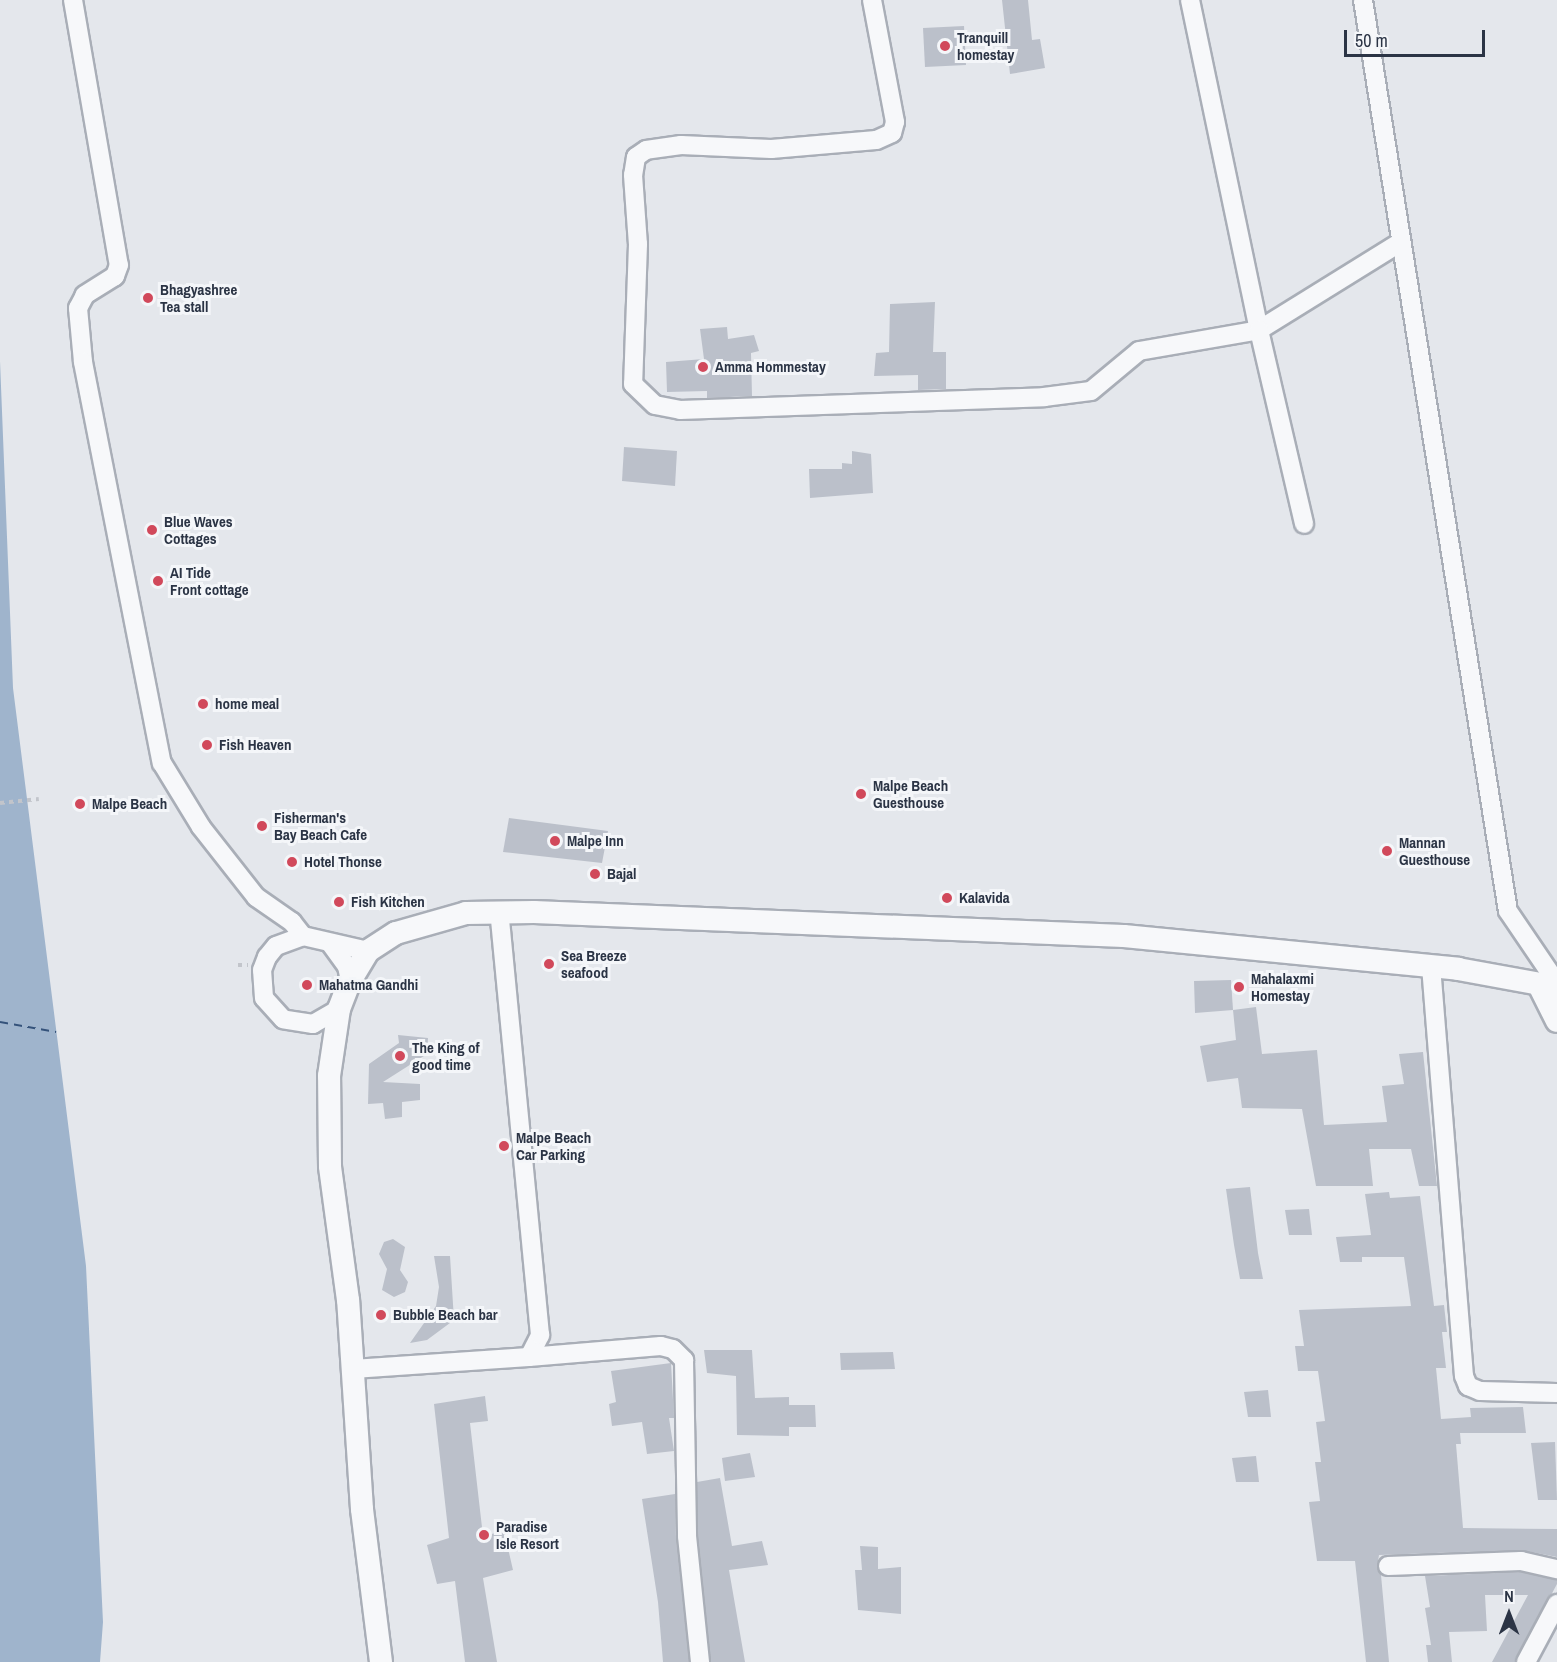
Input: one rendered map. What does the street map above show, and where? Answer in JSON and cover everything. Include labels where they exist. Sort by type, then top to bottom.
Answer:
[{"type":"street","points":[[73,0],[119,265],[115,276],[85,295],[78,308],[83,362],[162,763],[201,827],[256,897],[292,922],[303,936]]},
{"type":"street","points":[[872,0],[895,122],[892,133],[876,140],[771,149],[681,145],[646,150],[636,157],[633,176],[638,243],[633,384],[655,405],[680,410],[1044,397],[1101,386],[1139,351],[1258,330],[1401,242]]},
{"type":"street","points":[[1190,0],[1258,330],[1304,524]]},
{"type":"street","points":[[1363,0],[1508,911],[1551,985],[1557,1021]]},
{"type":"street","points":[[381,1662],[362,1509],[352,1369],[330,1166],[329,1076],[339,1009],[350,981],[368,951],[396,933],[466,913],[499,913],[1124,936],[1431,966],[1551,985]]},
{"type":"street","points":[[499,913],[540,1335],[529,1357]]},
{"type":"street","points":[[339,1009],[313,1024],[298,1024],[283,1019],[264,998],[262,970],[267,957],[276,946],[303,936],[368,951]]},
{"type":"street","points":[[330,943],[347,966],[350,981]]},
{"type":"street","points":[[1431,966],[1464,1376],[1468,1386],[1480,1391],[1557,1393]]},
{"type":"street","points":[[352,1369],[661,1346],[673,1348],[684,1360],[687,1536],[700,1662]]},
{"type":"street","points":[[1388,1566],[1521,1562],[1557,1569]]},
{"type":"street","points":[[1526,1662],[1557,1604]]},
{"type":"path","points":[[0,803],[39,799]]},
{"type":"water","points":[[0,361],[13,688],[86,1266],[103,1622],[100,1662],[0,1662]]},
{"type":"building","points":[[1002,0],[1028,0],[1032,40],[1040,39],[1045,68],[1010,74]]},
{"type":"building","name":"Tranquill homestay","points":[[964,26],[966,65],[925,67],[923,28]]},
{"type":"building","points":[[935,302],[933,352],[946,352],[946,389],[918,390],[918,375],[874,376],[876,353],[889,352],[890,304]]},
{"type":"building","points":[[727,327],[728,339],[754,335],[759,351],[751,353],[752,396],[707,398],[707,391],[667,392],[666,362],[704,359],[700,329]]},
{"type":"building","points":[[624,447],[677,451],[675,486],[622,481]]},
{"type":"building","points":[[852,451],[871,454],[873,493],[810,498],[809,469],[842,469],[842,463],[852,464]]},
{"type":"building","name":"Malpe Inn","points":[[509,818],[608,831],[602,863],[503,852]]},
{"type":"building","points":[[1231,980],[1233,1010],[1195,1013],[1194,981]]},
{"type":"building","points":[[1256,1007],[1262,1054],[1317,1050],[1324,1125],[1387,1122],[1382,1086],[1404,1084],[1399,1054],[1423,1052],[1437,1186],[1419,1186],[1411,1149],[1369,1149],[1373,1186],[1316,1186],[1302,1109],[1242,1108],[1238,1078],[1207,1082],[1200,1046],[1236,1040],[1233,1010]]},
{"type":"building","points":[[398,1035],[428,1038],[427,1054],[383,1082],[420,1084],[420,1100],[402,1102],[402,1117],[385,1119],[383,1103],[368,1104],[369,1064],[399,1043]]},
{"type":"building","points":[[1250,1187],[1263,1279],[1240,1279],[1226,1189]]},
{"type":"building","points":[[1389,1192],[1390,1198],[1420,1196],[1434,1306],[1444,1305],[1447,1332],[1442,1332],[1446,1368],[1436,1368],[1441,1419],[1471,1417],[1470,1408],[1523,1407],[1526,1433],[1460,1433],[1461,1444],[1456,1444],[1463,1528],[1557,1529],[1557,1557],[1521,1550],[1379,1555],[1377,1567],[1381,1575],[1389,1662],[1366,1662],[1355,1561],[1317,1561],[1309,1502],[1320,1501],[1315,1462],[1321,1462],[1316,1422],[1325,1421],[1318,1371],[1298,1371],[1295,1346],[1304,1346],[1299,1310],[1411,1306],[1404,1257],[1362,1257],[1362,1262],[1340,1262],[1336,1237],[1371,1235],[1365,1194]]},
{"type":"building","points":[[1309,1209],[1312,1235],[1289,1235],[1285,1210]]},
{"type":"building","points":[[393,1239],[405,1247],[400,1270],[408,1282],[405,1292],[394,1297],[382,1290],[387,1269],[379,1254],[384,1242]]},
{"type":"building","points":[[434,1256],[450,1256],[454,1320],[427,1340],[410,1343],[436,1306],[439,1287]]},
{"type":"building","points":[[704,1350],[752,1350],[755,1398],[789,1397],[789,1405],[815,1405],[816,1427],[789,1427],[789,1436],[737,1435],[736,1376],[707,1373]]},
{"type":"building","points":[[893,1352],[895,1369],[841,1370],[840,1353]]},
{"type":"building","points":[[671,1363],[674,1418],[669,1418],[674,1451],[647,1454],[642,1422],[612,1426],[609,1404],[616,1402],[611,1371]]},
{"type":"building","points":[[1268,1390],[1271,1417],[1248,1417],[1244,1392]]},
{"type":"building","points":[[485,1396],[488,1421],[470,1423],[483,1536],[504,1531],[513,1570],[483,1578],[497,1662],[465,1662],[455,1581],[437,1584],[427,1545],[449,1538],[434,1404]]},
{"type":"building","points":[[1555,1442],[1557,1500],[1538,1500],[1531,1443]]},
{"type":"building","points":[[750,1453],[755,1477],[725,1481],[722,1458]]},
{"type":"building","points":[[1256,1456],[1259,1482],[1236,1482],[1232,1458]]},
{"type":"building","points":[[720,1478],[732,1546],[762,1541],[768,1565],[729,1570],[745,1662],[711,1662],[698,1535],[697,1482]]},
{"type":"building","points":[[675,1494],[676,1537],[689,1662],[663,1662],[658,1602],[642,1499]]},
{"type":"building","points":[[860,1546],[878,1547],[878,1569],[901,1567],[901,1614],[858,1610],[855,1570],[862,1570]]},
{"type":"building","points":[[1520,1572],[1557,1580],[1557,1584],[1515,1662],[1492,1662],[1528,1595],[1485,1595],[1487,1631],[1449,1632],[1452,1662],[1428,1662],[1426,1645],[1431,1645],[1425,1608],[1430,1607],[1425,1576]]},
{"type":"ferry route","points":[[0,1022],[56,1032]]},
{"type":"place","name":"Tranquill homestay","points":[[945,46]]},
{"type":"place","name":"Bhagyashree Tea stall","points":[[148,298]]},
{"type":"place","name":"Amma Hommestay","points":[[703,367]]},
{"type":"place","name":"Blue Waves Cottages","points":[[152,530]]},
{"type":"place","name":"AI Tide Front cottage","points":[[158,581]]},
{"type":"place","name":"home meal","points":[[203,704]]},
{"type":"place","name":"Fish Heaven","points":[[207,745]]},
{"type":"place","name":"Malpe Beach Guesthouse","points":[[861,794]]},
{"type":"place","name":"Malpe Beach","points":[[80,804]]},
{"type":"place","name":"Fisherman's Bay Beach Cafe","points":[[262,826]]},
{"type":"place","name":"Malpe Inn","points":[[555,841]]},
{"type":"place","name":"Mannan Guesthouse","points":[[1387,851]]},
{"type":"place","name":"Hotel Thonse","points":[[292,862]]},
{"type":"place","name":"Bajal","points":[[595,874]]},
{"type":"place","name":"Kalavida","points":[[947,898]]},
{"type":"place","name":"Fish Kitchen","points":[[339,902]]},
{"type":"place","name":"Sea Breeze seafood","points":[[549,964]]},
{"type":"place","name":"Mahatma Gandhi","points":[[307,985]]},
{"type":"place","name":"Mahalaxmi Homestay","points":[[1239,987]]},
{"type":"place","name":"The King of good time","points":[[400,1056]]},
{"type":"place","name":"Malpe Beach Car Parking","points":[[504,1146]]},
{"type":"place","name":"Bubble Beach bar","points":[[381,1315]]},
{"type":"place","name":"Paradise Isle Resort","points":[[484,1535]]}]
